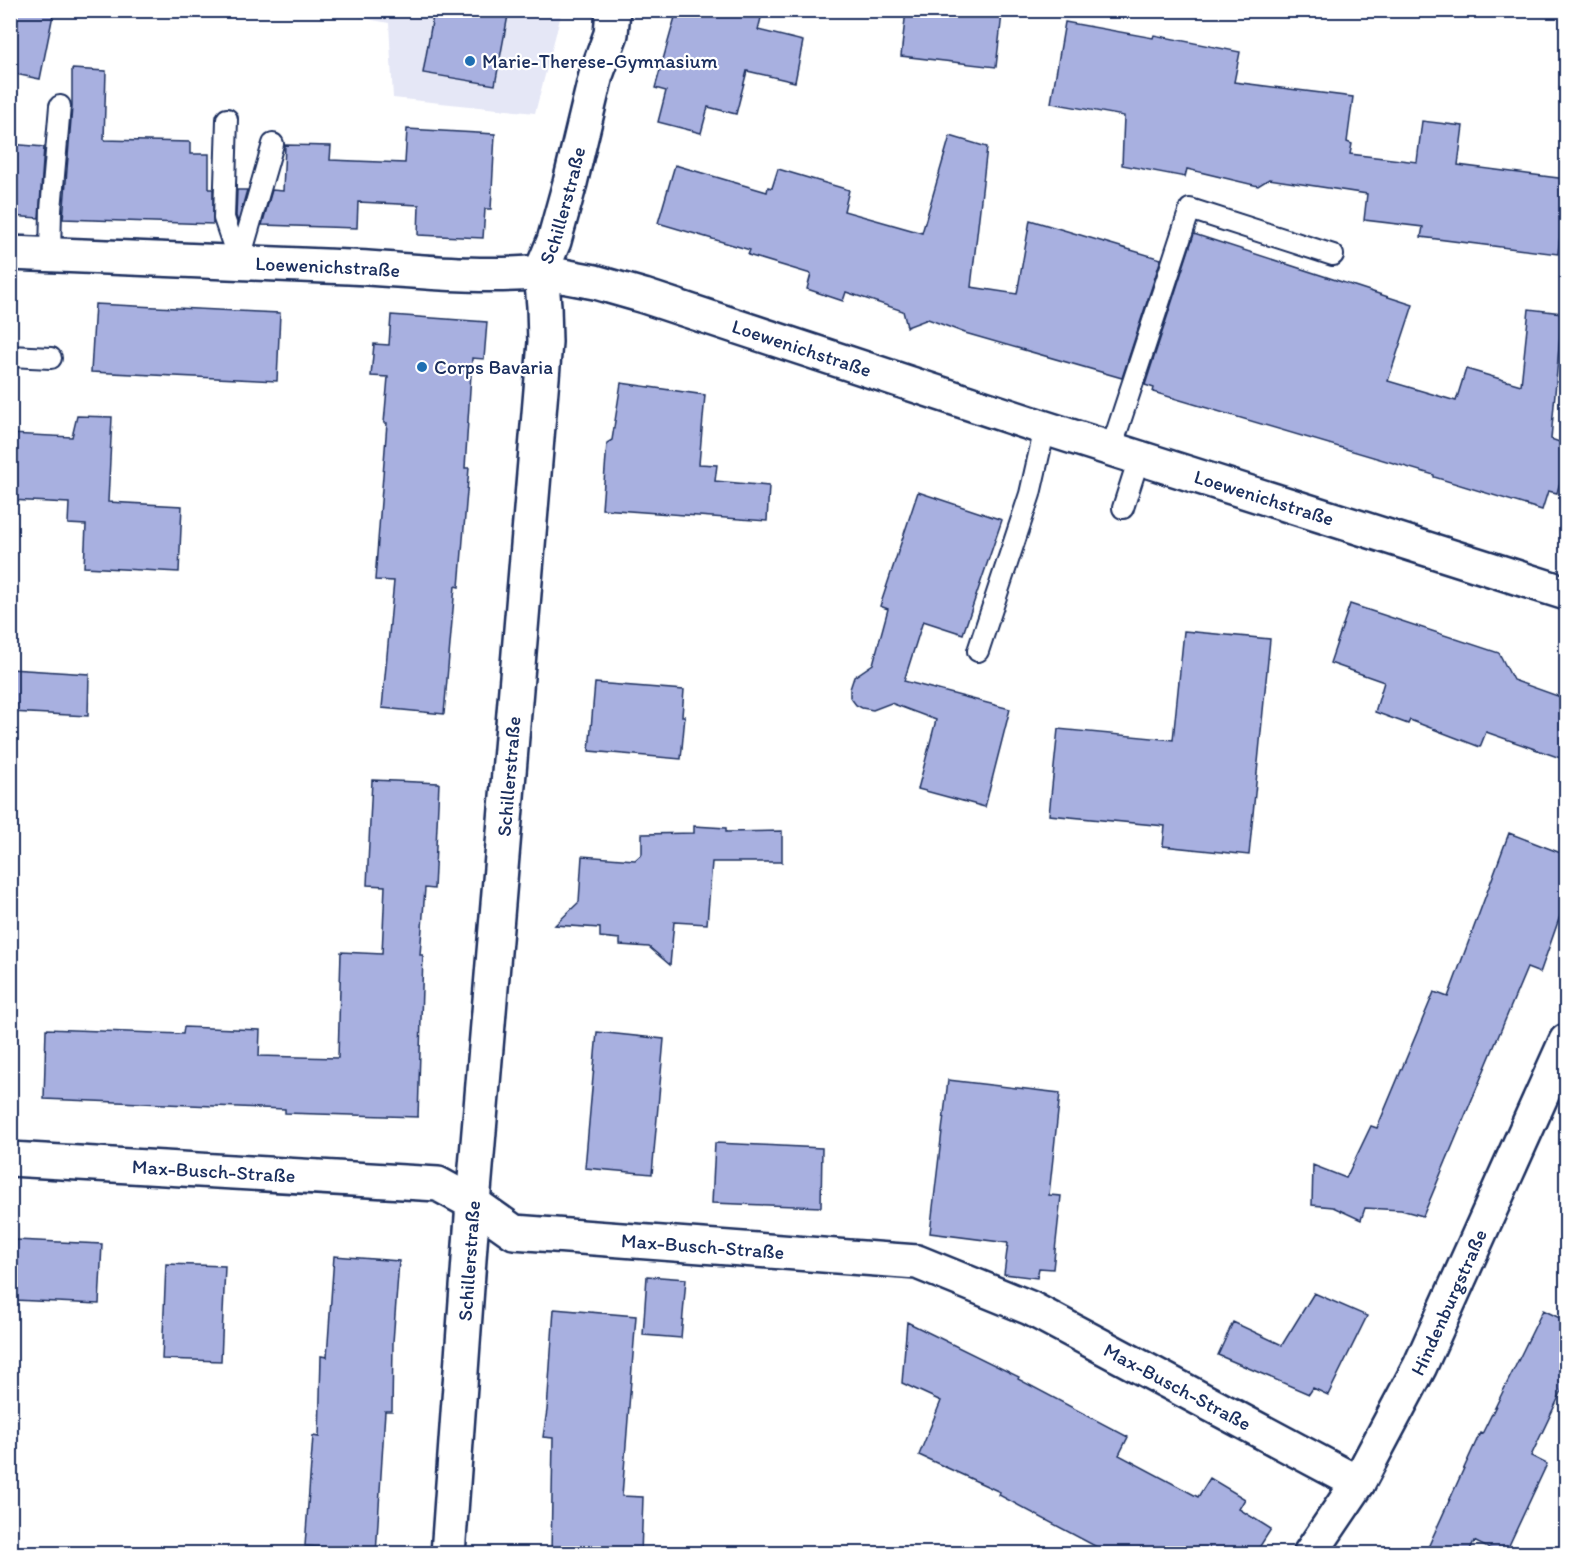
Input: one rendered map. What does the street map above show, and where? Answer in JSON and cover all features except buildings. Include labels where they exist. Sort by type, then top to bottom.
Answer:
[{"type":"street","name":"Schillerstraße","points":[[448,1554],[473,1203],[545,342],[541,272],[554,241],[596,75],[611,34],[613,10]]},
{"type":"street","name":"Loewenichstraße","points":[[10,253],[239,262],[474,275],[541,272],[595,282],[1566,593]]},
{"type":"street","name":"Hindenburgstraße","points":[[1310,1554],[1358,1483],[1420,1366],[1566,1041]]},
{"type":"street","name":"Max-Busch-Straße","points":[[10,1159],[438,1184],[473,1203],[514,1232],[917,1262],[1029,1308],[1358,1483]]},
{"type":"lane","points":[[50,255],[51,210],[60,106]]},
{"type":"lane","points":[[227,118],[224,218],[239,262]]},
{"type":"lane","points":[[239,262],[273,144]]},
{"type":"lane","points":[[1123,508],[1125,453],[1190,209],[1333,255]]},
{"type":"lane","points":[[10,356],[51,358]]},
{"type":"lane","points":[[978,651],[1030,494],[1046,428]]},
{"type":"shaded area","name":"Marie-Therese-Gymnasium","points":[[324,11],[562,11],[535,113],[393,98],[389,23]]},
{"type":"place","name":"Marie-Therese-Gymnasium","points":[[470,61]]},
{"type":"place","name":"Corps Bavaria","points":[[422,367]]}]
